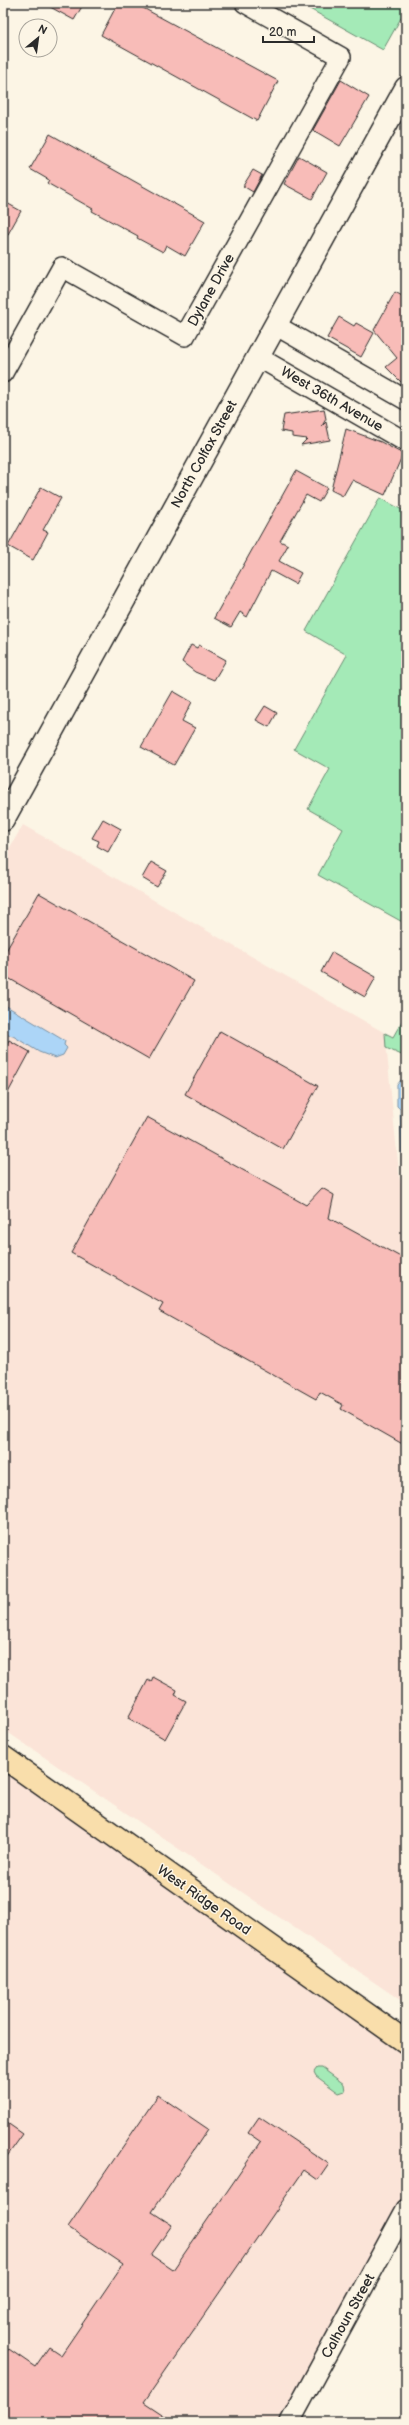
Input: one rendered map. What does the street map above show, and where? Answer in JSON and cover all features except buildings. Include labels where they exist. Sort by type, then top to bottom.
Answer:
[{"type":"main road","name":"West Ridge Road","points":[[3,1757],[406,2042]]},
{"type":"street","name":"Dylane Drive","points":[[3,373],[62,267],[185,336],[341,57],[245,3]]},
{"type":"street","name":"North Colfax Street","points":[[3,820],[406,88]]},
{"type":"street","points":[[275,325],[406,400]]},
{"type":"street","name":"West 36th Avenue","points":[[258,357],[406,442]]},
{"type":"street","name":"Calhoun Street","points":[[290,2422],[406,2209]]},
{"type":"shaded area","points":[[23,825],[385,1033],[399,1173],[400,1180],[406,1189],[406,2004],[3,1729],[3,859]]},
{"type":"shaded area","points":[[3,1757],[406,2041],[406,2211],[291,2422],[3,2422]]},
{"type":"green space","points":[[299,3],[406,3],[406,9],[383,50]]},
{"type":"green space","points":[[380,498],[406,512],[406,924],[318,875],[343,829],[308,809],[330,769],[294,749],[347,655],[306,631]]},
{"type":"green space","points":[[406,1014],[406,1057],[386,1048],[385,1033],[393,1037]]},
{"type":"green space","points":[[317,2068],[322,2068],[344,2084],[345,2091],[339,2093],[316,2076],[314,2072]]},
{"type":"water","points":[[3,1004],[65,1041],[64,1045],[67,1048],[63,1055],[55,1058],[39,1052],[13,1036],[3,1034]]},
{"type":"water","points":[[401,1080],[406,1082],[406,1175],[402,1164],[400,1109],[397,1106],[397,1085]]}]
